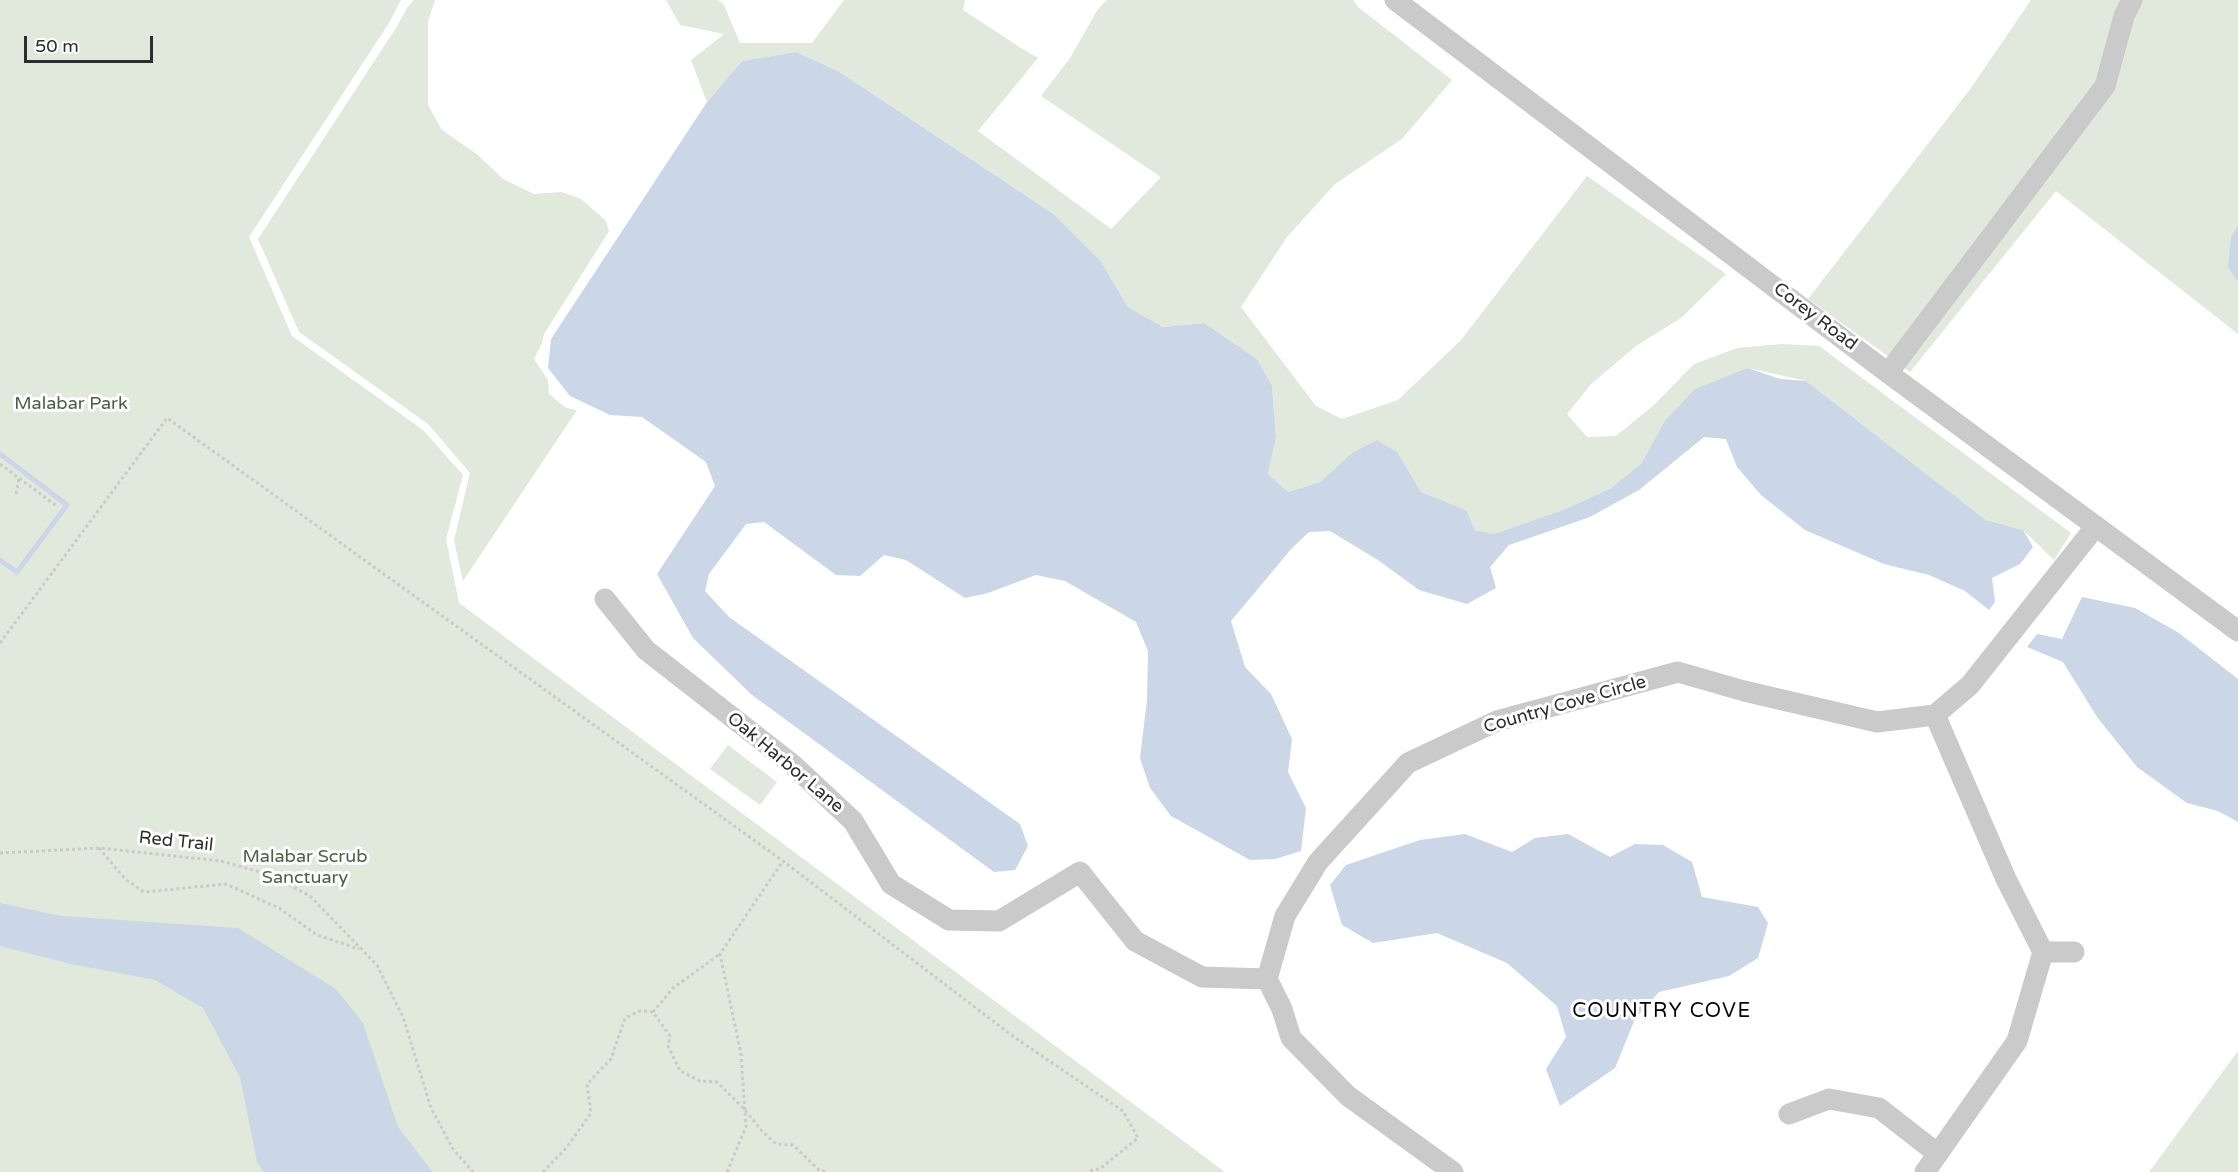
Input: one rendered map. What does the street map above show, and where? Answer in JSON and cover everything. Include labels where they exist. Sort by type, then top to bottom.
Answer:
[{"type":"street","name":"Corey Road","points":[[1395,0],[1888,373],[2238,631]]},
{"type":"street","points":[[1888,373],[2105,87],[2124,16],[2132,0]]},
{"type":"street","points":[[1925,1172],[2017,1041],[2043,952],[2006,879],[1935,715],[1970,685],[2096,526]]},
{"type":"street","name":"Oak Harbor Lane","points":[[605,599],[646,650],[792,764],[853,821],[891,884],[949,920],[999,921],[1080,872],[1136,940],[1202,977],[1267,979]]},
{"type":"street","name":"Country Cove Circle","points":[[1267,979],[1285,916],[1318,862],[1408,763],[1497,721],[1678,672],[1744,691],[1877,722],[1935,715]]},
{"type":"street","points":[[2043,952],[2074,952]]},
{"type":"street","points":[[1267,979],[1282,1009],[1291,1038],[1348,1096],[1453,1172]]},
{"type":"street","points":[[1789,1114],[1829,1099],[1879,1108],[1938,1155]]},
{"type":"path","points":[[0,643],[167,418],[783,861],[1014,1037],[1123,1112],[1138,1138],[1101,1168],[1088,1172]]},
{"type":"path","points":[[0,464],[58,507]]},
{"type":"path","points":[[16,494],[19,478]]},
{"type":"path","points":[[99,848],[125,879],[144,892],[226,884],[279,908],[317,935],[363,951]]},
{"type":"path","name":"Red Trail","points":[[0,853],[99,848],[221,861],[271,875],[310,896],[377,965],[403,1017],[432,1108],[453,1149],[473,1172]]},
{"type":"path","points":[[653,1012],[673,988],[720,954],[783,861]]},
{"type":"path","points":[[720,954],[741,1054],[746,1127],[727,1172]]},
{"type":"path","points":[[543,1172],[567,1147],[591,1113],[586,1084],[611,1059],[625,1018],[640,1011],[653,1012]]},
{"type":"path","points":[[653,1012],[670,1036],[668,1046],[680,1071],[700,1080],[717,1082],[777,1144],[793,1145],[819,1170],[828,1172]]},
{"type":"green space","name":"Malabar Scrub Sanctuary","points":[[0,0],[401,0],[389,23],[249,237],[292,336],[423,430],[463,475],[446,539],[459,603],[1225,1172],[0,1172]]},
{"type":"green space","points":[[414,0],[435,0],[428,22],[428,105],[442,130],[478,155],[503,179],[534,194],[562,192],[581,199],[606,221],[609,231],[544,334],[534,359],[548,380],[549,394],[566,408],[577,410],[463,581],[454,540],[470,473],[428,424],[299,332],[258,239]]},
{"type":"green space","points":[[666,0],[718,0],[724,5],[740,43],[812,43],[844,0],[965,0],[963,10],[1038,58],[978,131],[1111,229],[1161,177],[1041,96],[1070,58],[1098,9],[1107,0],[1353,0],[1358,7],[1452,80],[1402,139],[1335,184],[1287,237],[1241,307],[1316,406],[1342,419],[1398,400],[1461,340],[1587,176],[1726,274],[1681,318],[1636,346],[1591,384],[1567,414],[1587,437],[1616,436],[1654,405],[1694,364],[1737,348],[1782,344],[1819,346],[2071,533],[2054,560],[2023,530],[1986,520],[1806,381],[1748,368],[1664,422],[1641,464],[1611,488],[1563,510],[1494,534],[1475,530],[1465,510],[1421,492],[1398,453],[1352,453],[1320,482],[1288,492],[1268,474],[1276,437],[1272,387],[1257,359],[1204,323],[1163,327],[1128,307],[1100,260],[1055,215],[838,71],[796,52],[742,61],[707,102],[691,60],[724,34],[680,25]]},
{"type":"green space","points":[[2031,0],[2238,0],[2238,334],[2056,191],[1910,372],[1808,299],[1971,88]]},
{"type":"green space","points":[[728,745],[777,782],[760,805],[710,769]]},
{"type":"green space","points":[[2238,1051],[2238,1172],[2149,1172]]},
{"type":"water","points":[[796,52],[838,71],[1055,215],[1100,260],[1128,307],[1163,327],[1204,323],[1257,359],[1272,386],[1276,437],[1268,474],[1288,492],[1320,482],[1352,453],[1377,440],[1398,453],[1421,492],[1466,510],[1475,530],[1494,534],[1563,510],[1611,488],[1641,464],[1664,422],[1695,389],[1748,368],[1780,379],[1806,381],[1986,520],[2023,530],[2033,547],[2020,564],[1992,578],[1995,602],[1989,610],[1965,591],[1929,575],[1884,564],[1805,530],[1761,495],[1737,467],[1726,439],[1704,437],[1639,490],[1590,517],[1509,545],[1490,567],[1496,588],[1467,604],[1419,590],[1378,560],[1330,531],[1309,532],[1292,548],[1231,621],[1245,667],[1271,694],[1292,739],[1288,772],[1306,808],[1301,851],[1275,859],[1250,860],[1171,816],[1150,788],[1140,758],[1147,700],[1148,651],[1136,622],[1065,581],[1036,575],[988,593],[965,598],[906,560],[884,555],[860,576],[836,575],[764,522],[746,524],[709,574],[705,591],[729,617],[1020,824],[1028,846],[1015,870],[994,872],[752,695],[693,638],[657,574],[715,486],[706,462],[642,417],[610,415],[570,396],[548,368],[551,339],[707,102],[742,61]]},
{"type":"water","points":[[2238,226],[2238,282],[2228,267],[2231,237]]},
{"type":"water","points":[[2082,597],[2135,608],[2179,633],[2238,679],[2238,822],[2218,811],[2187,803],[2137,767],[2097,717],[2063,662],[2027,647],[2037,634],[2062,639]]},
{"type":"water","points":[[1465,834],[1512,852],[1535,838],[1568,834],[1610,857],[1635,844],[1663,845],[1692,862],[1702,897],[1758,907],[1768,923],[1758,958],[1729,976],[1659,992],[1635,1019],[1615,1068],[1560,1106],[1546,1069],[1566,1037],[1557,1006],[1507,963],[1437,933],[1373,943],[1342,925],[1330,885],[1346,865],[1420,840]]},
{"type":"water","points":[[0,903],[61,916],[238,928],[336,989],[363,1023],[398,1127],[433,1172],[264,1172],[257,1162],[240,1077],[203,1008],[155,980],[71,964],[0,946]]},
{"type":"waterway","points":[[0,454],[67,505],[17,572],[0,560]]},
{"type":"district","name":"COUNTRY COVE","points":[[1662,1012]]},
{"type":"park label","name":"Malabar Park","points":[[71,404]]}]
